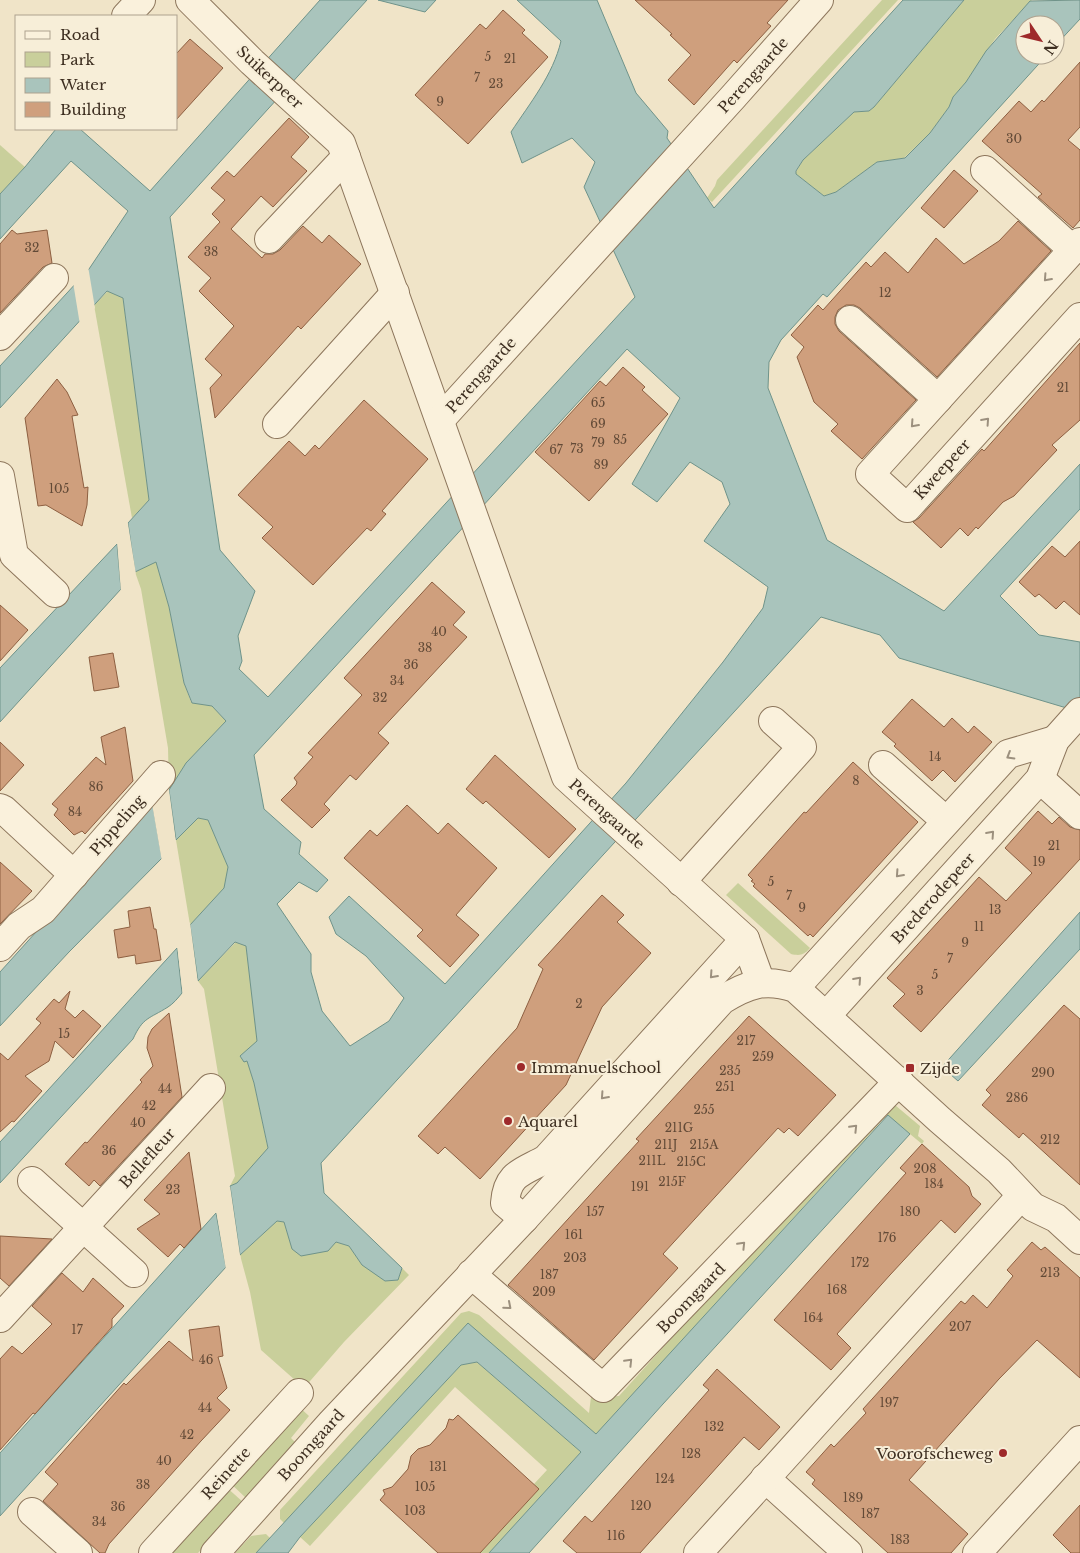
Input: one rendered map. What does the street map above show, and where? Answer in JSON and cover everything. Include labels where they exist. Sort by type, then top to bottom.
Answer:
[{"type":"street","points":[[127,15],[141,0]]},
{"type":"street","name":"Suikerpeer","points":[[190,0],[252,62],[341,143],[440,420]]},
{"type":"street","name":"Perengaarde","points":[[761,983],[745,939],[566,777],[440,420],[819,0]]},
{"type":"street","points":[[269,239],[346,157]]},
{"type":"street","name":"Kweepeer","points":[[985,170],[1076,246],[870,474],[907,508],[1080,317]]},
{"type":"street","points":[[0,336],[54,278]]},
{"type":"street","points":[[277,424],[395,293]]},
{"type":"street","points":[[850,320],[938,399]]},
{"type":"street","points":[[0,476],[14,555],[55,593]]},
{"type":"street","points":[[681,882],[802,747],[773,721]]},
{"type":"street","name":"Brederodepeer","points":[[826,1016],[1040,779],[1068,725]]},
{"type":"street","name":"Brederodepeer","points":[[795,988],[1008,754],[1068,725]]},
{"type":"street","points":[[883,765],[946,822]]},
{"type":"street","name":"Pippeling","points":[[0,947],[19,926],[43,910],[161,775]]},
{"type":"street","points":[[1040,779],[1080,815]]},
{"type":"street","points":[[0,808],[74,875]]},
{"type":"street","points":[[524,1219],[505,1203],[506,1189],[514,1177],[546,1159],[745,939]]},
{"type":"street","name":"Boomgaard","points":[[215,1553],[332,1422],[524,1219],[722,1000],[739,990],[761,983],[779,983],[795,988]]},
{"type":"street","points":[[795,988],[999,1171],[1033,1207],[1056,1218],[1080,1240]]},
{"type":"street","name":"Boomgaard","points":[[471,1274],[604,1388],[902,1084]]},
{"type":"street","name":"Bellefleur","points":[[0,1318],[211,1088]]},
{"type":"street","points":[[32,1181],[134,1273]]},
{"type":"street","points":[[698,1553],[1021,1196]]},
{"type":"street","name":"Reinette","points":[[153,1553],[298,1393]]},
{"type":"street","points":[[977,1553],[1080,1440]]},
{"type":"street","points":[[765,1478],[848,1553]]},
{"type":"street","points":[[32,1512],[78,1553]]},
{"type":"green space","points":[[882,0],[898,0],[712,202],[707,198],[717,180]]},
{"type":"green space","points":[[964,0],[1032,0],[1018,15],[1015,15],[1015,18],[995,39],[966,82],[953,97],[949,107],[930,133],[904,158],[877,162],[836,192],[824,196],[796,174],[803,160],[854,112],[869,111]]},
{"type":"green space","points":[[0,145],[25,167],[0,194]]},
{"type":"green space","points":[[108,291],[123,298],[149,500],[132,518],[94,305]]},
{"type":"green space","points":[[156,561],[169,607],[184,683],[191,702],[212,706],[226,721],[186,763],[169,790],[168,748],[141,589],[135,572]]},
{"type":"green space","points":[[198,818],[208,820],[228,867],[225,888],[190,925],[176,840]]},
{"type":"green space","points":[[738,883],[810,948],[804,954],[791,954],[726,895]]},
{"type":"green space","points":[[236,942],[246,945],[258,1041],[247,1061],[254,1083],[268,1149],[237,1183],[230,1186],[235,1176],[204,989],[198,981]]},
{"type":"green space","points":[[883,1095],[920,1126],[918,1136],[924,1141],[922,1144],[887,1115],[596,1435],[468,1324],[284,1523],[280,1519],[280,1510],[461,1313],[469,1311],[479,1315],[589,1413],[592,1389],[600,1397],[619,1396],[877,1111]]},
{"type":"green space","points":[[277,1221],[284,1222],[292,1249],[336,1242],[349,1246],[362,1265],[398,1280],[402,1268],[409,1275],[344,1342],[304,1388],[261,1350],[250,1292],[240,1255]]},
{"type":"green space","points":[[477,1362],[581,1452],[489,1553],[480,1553],[539,1489],[534,1484],[547,1470],[455,1387],[310,1546],[300,1537],[461,1365]]},
{"type":"green space","points":[[297,1405],[309,1416],[291,1438],[297,1444],[247,1499],[228,1481]]},
{"type":"green space","points":[[224,1485],[244,1503],[198,1553],[162,1553]]},
{"type":"green space","points":[[266,1534],[270,1538],[256,1553],[235,1553],[251,1536]]},
{"type":"water","points":[[320,0],[367,0],[170,217],[220,550],[255,591],[238,636],[242,661],[239,669],[268,697],[635,297],[584,187],[595,162],[572,138],[522,163],[511,132],[547,77],[561,41],[517,0],[597,0],[636,93],[668,131],[667,138],[714,208],[903,0],[964,0],[874,107],[869,111],[854,112],[803,160],[796,174],[824,196],[836,192],[877,162],[905,158],[930,133],[986,51],[1015,18],[1015,65],[1038,65],[827,297],[823,294],[781,340],[769,362],[768,388],[827,540],[944,611],[1080,464],[1080,509],[1000,596],[1039,635],[1080,642],[1080,712],[899,658],[880,635],[821,617],[321,1163],[324,1193],[402,1268],[398,1280],[385,1281],[362,1265],[349,1246],[336,1242],[328,1251],[301,1256],[292,1249],[284,1222],[277,1221],[240,1255],[230,1186],[237,1183],[268,1148],[254,1083],[247,1061],[244,1062],[240,1056],[257,1041],[246,946],[235,942],[198,981],[190,925],[224,888],[228,867],[208,820],[198,818],[176,840],[169,790],[186,763],[226,721],[212,706],[192,703],[184,683],[169,607],[156,562],[135,572],[128,523],[149,500],[123,298],[107,291],[0,408],[0,366],[89,269],[128,211],[71,161],[0,239],[0,194],[55,130],[81,130],[150,191]],"holes":[[[627,349],[680,398],[632,484],[657,502],[690,462],[722,482],[730,504],[704,541],[768,587],[763,608],[723,662],[626,783],[445,984],[349,896],[329,917],[336,934],[366,956],[404,998],[389,1021],[350,1046],[322,1011],[311,972],[311,954],[277,904],[299,882],[317,892],[328,880],[299,854],[301,842],[264,809],[254,755]]]},
{"type":"water","points":[[378,0],[436,0],[425,12]]},
{"type":"water","points":[[1080,0],[1080,19],[1065,35],[1065,15],[1018,15],[1030,1]]},
{"type":"water","points":[[117,544],[121,589],[0,722],[0,668]]},
{"type":"water","points":[[153,806],[162,858],[69,952],[0,1026],[0,972]]},
{"type":"water","points":[[1080,912],[1080,949],[958,1081],[942,1067]]},
{"type":"water","points":[[177,948],[182,993],[170,1006],[143,1022],[133,1039],[0,1183],[0,1142]]},
{"type":"water","points":[[888,1115],[910,1134],[529,1553],[489,1553],[581,1452],[477,1362],[461,1365],[300,1537],[288,1553],[256,1553],[468,1323],[596,1434]]},
{"type":"water","points":[[216,1213],[226,1267],[0,1516],[0,1453]]},
{"type":"pier","points":[[88,266],[95,308],[80,325],[73,282]]},
{"type":"pier","points":[[127,520],[136,574],[133,572],[125,524]]},
{"type":"pier","points":[[117,541],[119,544],[123,589],[121,592]]},
{"type":"pier","points":[[168,786],[169,790],[176,842],[174,840]]},
{"type":"pier","points":[[152,804],[155,805],[164,858],[162,862]]},
{"type":"pier","points":[[190,922],[198,983],[195,981],[188,925]]},
{"type":"pier","points":[[177,945],[180,948],[185,993],[183,996]]},
{"type":"pier","points":[[230,1186],[241,1258],[238,1255],[228,1188]]},
{"type":"pier","points":[[216,1210],[219,1212],[228,1267],[226,1270]]},
{"type":"building","points":[[635,0],[788,0],[767,23],[771,26],[737,63],[734,60],[694,105],[668,80],[691,55],[670,35],[672,34]]},
{"type":"building","points":[[503,10],[525,30],[522,33],[548,57],[468,144],[415,95],[480,24],[486,29]]},
{"type":"building","points":[[190,39],[223,68],[178,118],[178,52]]},
{"type":"building","points":[[1080,62],[1080,127],[1068,140],[1080,150],[1080,220],[1073,228],[1038,197],[1042,194],[982,141],[1019,101],[1031,112],[1042,100],[1044,102]]},
{"type":"building","points":[[289,118],[309,137],[291,157],[307,171],[273,207],[261,196],[231,229],[262,258],[265,254],[273,254],[280,250],[303,226],[322,243],[329,235],[361,264],[301,329],[298,326],[215,418],[210,388],[222,375],[205,359],[234,326],[199,291],[211,278],[188,257],[220,222],[212,214],[225,200],[211,188],[227,171],[234,177]]},
{"type":"building","points":[[954,170],[978,191],[944,228],[921,208]]},
{"type":"building","points":[[1018,221],[1051,251],[937,377],[860,308],[854,305],[846,305],[838,310],[835,324],[839,331],[916,400],[862,459],[831,431],[838,424],[814,402],[797,357],[804,347],[791,335],[818,305],[823,310],[866,262],[871,267],[885,252],[908,273],[936,238],[964,264],[999,241]]},
{"type":"building","points":[[12,230],[17,234],[47,230],[52,263],[43,267],[0,313],[0,244]]},
{"type":"building","points":[[1080,343],[1080,420],[1052,445],[1057,450],[1014,496],[1003,502],[978,529],[976,527],[968,536],[960,528],[941,548],[913,522],[919,518],[982,449],[984,451]]},
{"type":"building","points":[[623,367],[645,387],[642,390],[668,414],[589,501],[535,452],[600,381],[606,386]]},
{"type":"building","points":[[57,379],[67,392],[78,415],[72,416],[84,488],[88,487],[87,505],[82,526],[46,505],[38,506],[25,418]]},
{"type":"building","points":[[364,400],[428,459],[382,511],[386,514],[371,531],[367,528],[313,585],[262,538],[273,527],[238,495],[289,441],[305,456],[315,445],[319,449]]},
{"type":"building","points":[[1080,541],[1080,615],[1064,601],[1056,609],[1039,594],[1035,597],[1019,582],[1052,546],[1065,557]]},
{"type":"building","points":[[432,582],[465,612],[453,625],[467,637],[378,733],[389,743],[356,780],[350,775],[324,804],[330,810],[312,828],[281,800],[296,785],[297,782],[294,778],[313,757],[308,753],[362,695],[344,678]]},
{"type":"building","points":[[0,605],[28,630],[0,661]]},
{"type":"building","points":[[113,653],[119,687],[94,691],[89,657]]},
{"type":"building","points":[[912,699],[944,727],[952,718],[968,733],[974,726],[992,742],[955,782],[943,770],[932,781],[894,746],[896,744],[882,732]]},
{"type":"building","points":[[125,727],[133,781],[85,834],[82,831],[74,835],[54,815],[58,809],[52,804],[96,757],[106,765],[101,737]]},
{"type":"building","points":[[0,742],[24,765],[0,791]]},
{"type":"building","points":[[495,755],[576,829],[549,858],[486,801],[483,804],[466,789]]},
{"type":"building","points":[[853,762],[918,822],[813,937],[810,934],[808,936],[753,886],[755,884],[748,875],[804,812],[806,813]]},
{"type":"building","points":[[407,805],[438,834],[448,823],[497,868],[456,915],[479,935],[450,967],[417,936],[423,930],[344,858],[370,830],[377,836]]},
{"type":"building","points":[[1038,811],[1052,824],[1059,817],[1070,827],[1080,830],[1080,859],[921,1032],[893,1006],[905,994],[887,978],[979,877],[1006,901],[1032,873],[1005,848]]},
{"type":"building","points":[[0,862],[32,891],[0,924]]},
{"type":"building","points":[[602,895],[624,915],[617,922],[651,953],[602,1007],[566,1085],[480,1179],[445,1147],[438,1154],[418,1136],[517,1028],[543,969],[538,965]]},
{"type":"building","points":[[150,907],[161,960],[136,964],[135,955],[118,958],[114,930],[130,927],[128,911]]},
{"type":"building","points":[[70,991],[65,1009],[75,1018],[83,1010],[101,1026],[73,1058],[55,1041],[49,1061],[25,1076],[42,1091],[14,1122],[12,1121],[0,1132],[0,1053],[8,1060],[41,1023],[36,1019],[54,999],[59,1003]]},
{"type":"building","points":[[1064,1005],[1080,1019],[1080,1185],[1023,1133],[1019,1138],[982,1105],[991,1095],[986,1090]]},
{"type":"building","points":[[169,1013],[182,1097],[100,1186],[94,1180],[89,1186],[65,1164],[85,1142],[87,1143],[142,1082],[140,1080],[153,1066],[147,1048],[148,1037],[152,1029]]},
{"type":"building","points":[[749,1016],[836,1095],[798,1136],[789,1128],[784,1133],[778,1128],[663,1254],[678,1268],[594,1360],[508,1285],[639,1141],[636,1139]]},
{"type":"building","points":[[922,1144],[969,1187],[972,1196],[981,1204],[955,1233],[941,1220],[890,1275],[837,1334],[851,1348],[831,1370],[774,1320],[906,1173],[900,1168]]},
{"type":"building","points":[[189,1152],[201,1229],[184,1248],[180,1244],[168,1257],[137,1229],[160,1214],[144,1200]]},
{"type":"building","points":[[0,1236],[52,1239],[9,1286],[0,1278]]},
{"type":"building","points":[[1032,1242],[1041,1250],[1045,1247],[1080,1278],[1080,1378],[1037,1340],[999,1379],[909,1480],[968,1534],[951,1553],[888,1553],[812,1484],[815,1480],[806,1472],[831,1444],[834,1447],[866,1413],[863,1409],[961,1301],[965,1304],[973,1295],[987,1308],[1013,1276],[1007,1270]]},
{"type":"building","points":[[62,1273],[83,1292],[93,1278],[124,1306],[112,1319],[112,1327],[35,1414],[33,1413],[0,1450],[0,1359],[12,1346],[22,1354],[52,1324],[32,1306]]},
{"type":"building","points":[[219,1326],[223,1356],[218,1357],[227,1388],[217,1398],[230,1410],[109,1544],[105,1553],[100,1553],[43,1501],[58,1484],[45,1472],[124,1383],[126,1385],[169,1341],[193,1361],[189,1330]]},
{"type":"building","points":[[717,1369],[780,1427],[759,1450],[744,1437],[640,1553],[577,1553],[563,1541],[585,1516],[592,1522],[709,1390],[703,1385]]},
{"type":"building","points":[[458,1415],[539,1489],[480,1553],[438,1553],[380,1500],[385,1494],[383,1490],[392,1487],[408,1469],[411,1456],[418,1449],[430,1445],[446,1428],[449,1419],[453,1420]]},
{"type":"building","points":[[1080,1505],[1080,1553],[1071,1553],[1053,1535]]},
{"type":"place","name":"Immanuelschool","points":[[521,1067]]},
{"type":"place","name":"Zijde","points":[[910,1068]]},
{"type":"place","name":"Aquarel","points":[[508,1121]]},
{"type":"place","name":"Voorofscheweg","points":[[1003,1453]]}]
